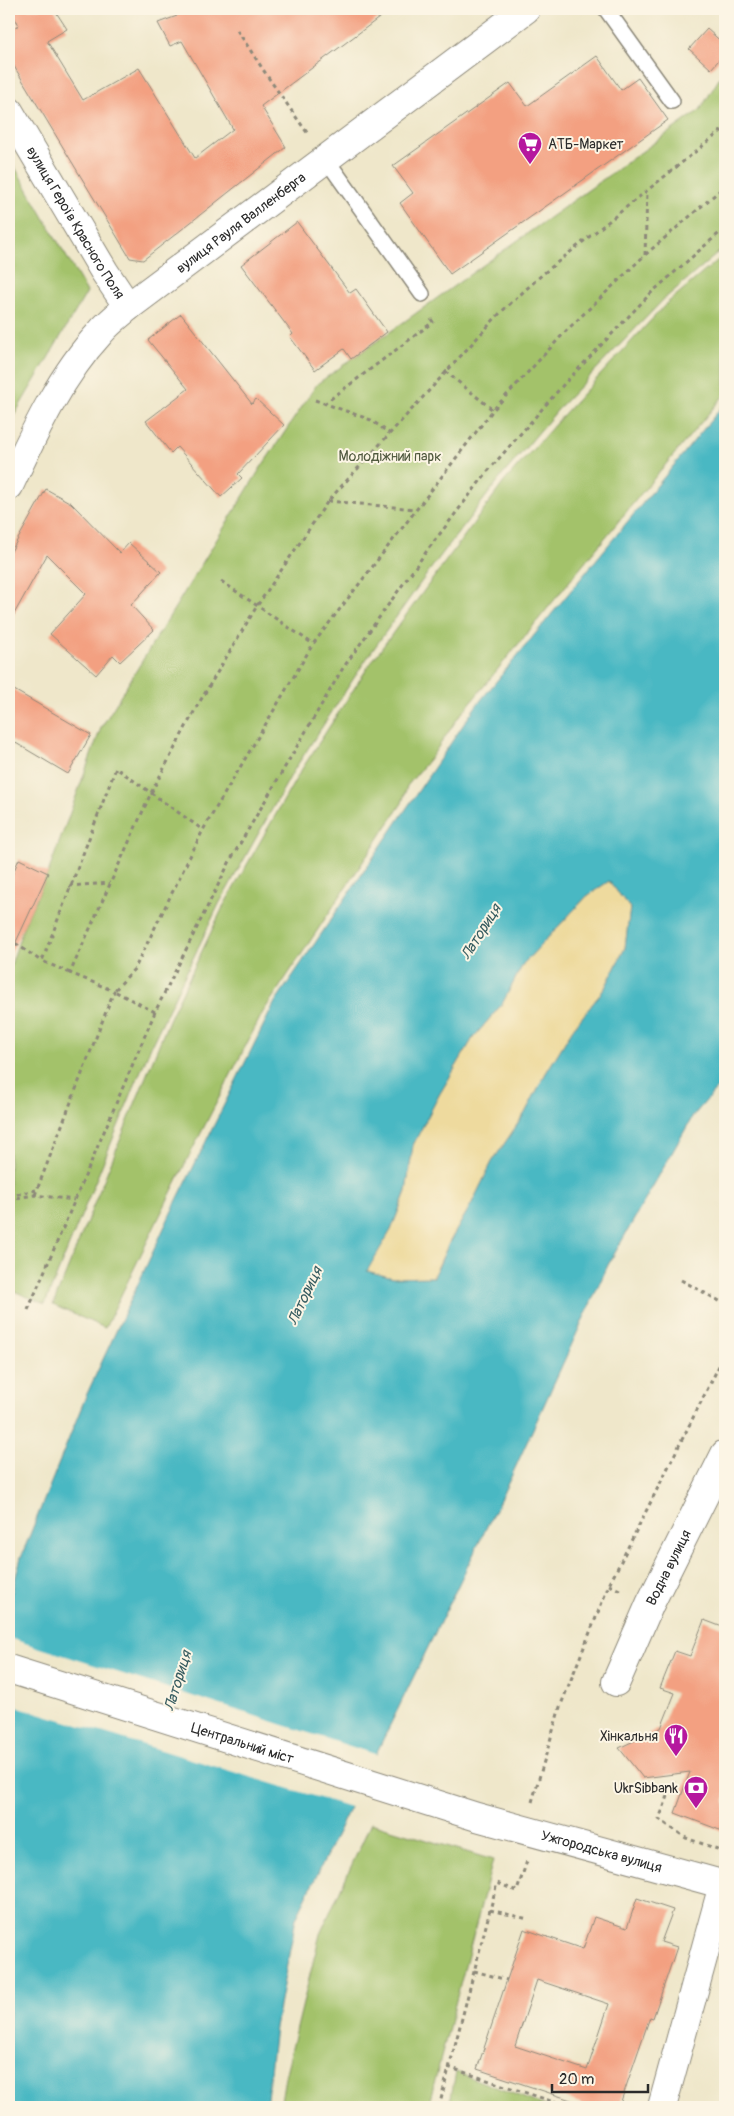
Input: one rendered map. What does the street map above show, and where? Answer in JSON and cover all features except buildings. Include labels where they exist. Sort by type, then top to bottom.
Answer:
[{"type":"street","name":"вулиця Рауля Валленберга","points":[[9,486],[40,422],[72,370],[100,333],[128,307],[319,149],[526,9]]},
{"type":"street","name":"вулиця Героїв Красного Поля","points":[[9,110],[104,272],[128,307]]},
{"type":"street","name":"Водна вулиця","points":[[616,1682],[650,1604],[725,1454]]},
{"type":"street","name":"Центральний міст","points":[[9,1669],[477,1817]]},
{"type":"street","name":"Ужгородська вулиця","points":[[477,1817],[724,1885]]},
{"type":"street","points":[[662,2107],[724,1885]]},
{"type":"lane","points":[[606,9],[672,101]]},
{"type":"lane","points":[[319,149],[422,294]]},
{"type":"path","points":[[237,30],[319,149]]},
{"type":"path","points":[[70,973],[151,792],[196,708],[257,606],[328,501],[500,313],[544,273],[725,128]]},
{"type":"path","points":[[35,1195],[114,991],[135,968],[203,830],[313,644],[492,410],[567,330],[645,255],[725,186]]},
{"type":"path","points":[[645,255],[647,192]]},
{"type":"path","points":[[28,1310],[155,1012],[236,851],[344,668],[426,552],[488,471],[564,384],[652,293],[725,228]]},
{"type":"path","points":[[324,404],[434,322],[428,314]]},
{"type":"path","points":[[445,371],[492,410]]},
{"type":"path","points":[[315,400],[371,420],[389,433]]},
{"type":"path","points":[[328,501],[416,509]]},
{"type":"path","points":[[221,581],[313,644]]},
{"type":"path","points":[[42,961],[69,886],[116,768],[203,830]]},
{"type":"path","points":[[69,886],[110,883]]},
{"type":"path","points":[[9,939],[42,961],[114,991],[155,1012]]},
{"type":"path","points":[[9,1198],[36,1190]]},
{"type":"path","points":[[9,1198],[35,1195],[74,1200]]},
{"type":"path","points":[[681,1280],[725,1304]]},
{"type":"path","points":[[530,1809],[560,1707],[609,1585],[725,1354]]},
{"type":"path","points":[[674,1781],[659,1819],[686,1838],[722,1850]]},
{"type":"path","points":[[439,2107],[497,1884],[517,1891],[529,1854]]},
{"type":"path","points":[[490,1910],[528,1919]]},
{"type":"path","points":[[474,1971],[507,1980]]},
{"type":"path","points":[[448,2067],[568,2107]]},
{"type":"green space","name":"Молодіжний парк","points":[[725,69],[725,247],[663,300],[561,406],[501,477],[429,571],[365,661],[294,770],[219,904],[151,1046],[45,1304],[9,1289],[9,971],[24,925],[48,873],[101,728],[260,469],[317,384],[700,110]]},
{"type":"green space","points":[[9,157],[87,292],[9,424]]},
{"type":"green space","points":[[725,254],[725,394],[458,718],[432,756],[407,786],[402,803],[263,1012],[185,1164],[105,1328],[53,1305],[169,1020],[224,905],[300,772],[370,664],[504,482],[666,304]]},
{"type":"green space","points":[[371,1823],[493,1860],[428,2107],[280,2107],[285,2077],[320,1934]]},
{"type":"green space","points":[[456,2072],[548,2107],[449,2107]]},
{"type":"sand","points":[[609,881],[630,908],[625,948],[605,988],[573,1029],[546,1073],[525,1113],[492,1162],[433,1277],[392,1278],[366,1271],[391,1230],[406,1192],[413,1145],[439,1095],[473,1038],[502,1004],[523,964],[587,896]]},
{"type":"water","name":"Латориця","points":[[725,403],[725,1079],[693,1116],[608,1265],[511,1477],[296,1918],[275,2027],[266,2107],[9,2107],[9,1603],[21,1557],[86,1396],[176,1202],[275,1002],[476,706]],"holes":[[[609,881],[630,908],[625,948],[605,988],[573,1029],[546,1073],[525,1113],[492,1162],[472,1203],[449,1243],[434,1277],[393,1278],[367,1271],[391,1230],[406,1191],[413,1145],[439,1095],[473,1038],[502,1004],[523,964],[587,896]]]},
{"type":"pier","points":[[9,1638],[378,1755],[353,1808],[9,1704]]},
{"type":"place","name":"АТБ-Маркет","points":[[530,165]]},
{"type":"place","name":"Хінкальня","points":[[676,1757]]},
{"type":"place","name":"UkrSibbank","points":[[696,1809]]}]
